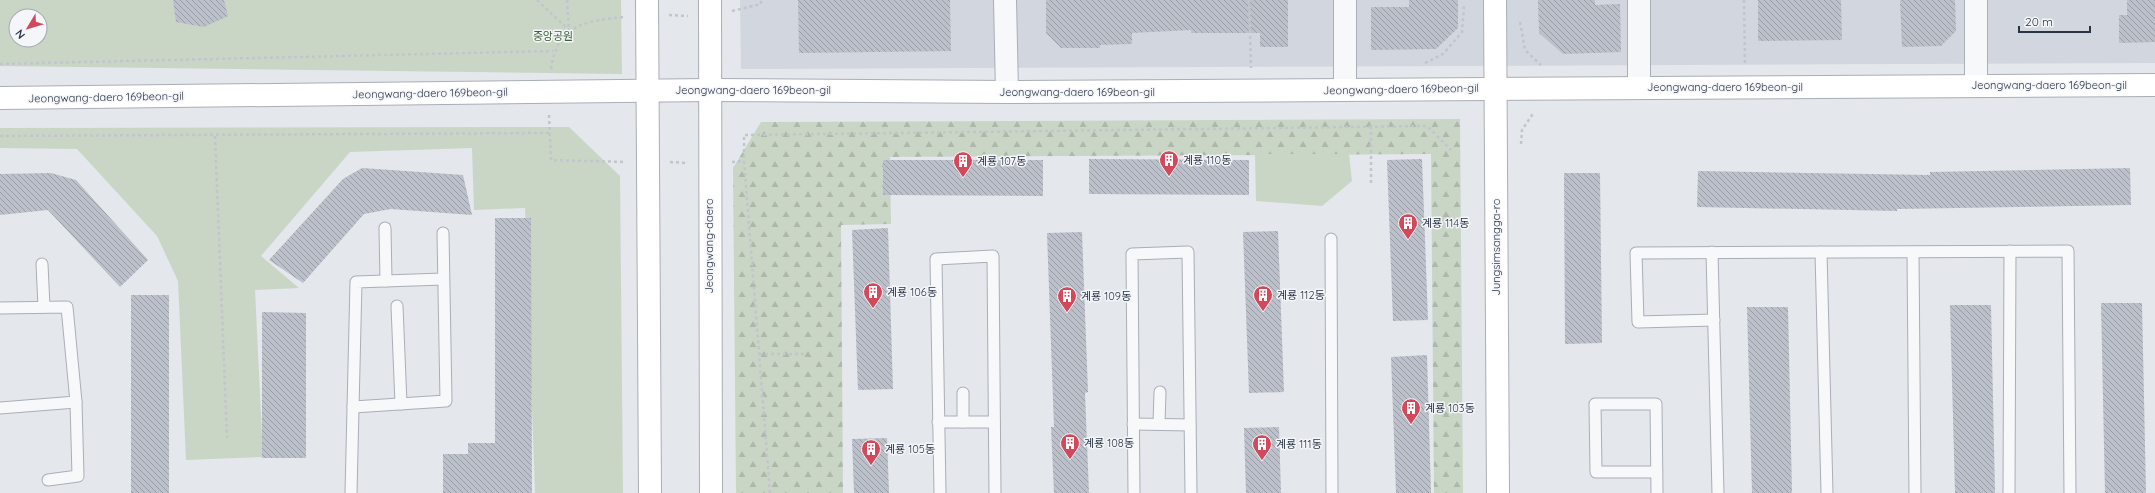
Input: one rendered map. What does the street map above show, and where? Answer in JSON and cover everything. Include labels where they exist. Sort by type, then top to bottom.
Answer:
[{"type":"street","points":[[647,0],[650,493]]},
{"type":"street","name":"Jeongwang-daero","points":[[710,0],[711,493]]},
{"type":"street","points":[[1005,0],[1007,92]]},
{"type":"street","points":[[1345,0],[1345,90]]},
{"type":"street","name":"Jungsimsangga-ro","points":[[1495,0],[1498,493]]},
{"type":"street","points":[[1639,0],[1639,88]]},
{"type":"street","points":[[1976,0],[1976,86]]},
{"type":"street","name":"Jeongwang-daero 169beon-gil","points":[[0,98],[648,90],[1007,92],[2155,85]]},
{"type":"lane","points":[[385,228],[386,281]]},
{"type":"lane","points":[[353,407],[446,401],[443,233]]},
{"type":"lane","points":[[1331,239],[1332,493]]},
{"type":"lane","points":[[2010,251],[2010,493]]},
{"type":"lane","points":[[1714,320],[1638,322],[1636,253],[2068,251],[2070,493]]},
{"type":"lane","points":[[1134,493],[1132,254],[1188,252],[1191,493]]},
{"type":"lane","points":[[1712,252],[1718,493]]},
{"type":"lane","points":[[1821,252],[1827,493]]},
{"type":"lane","points":[[1913,252],[1915,493]]},
{"type":"lane","points":[[940,493],[936,259],[993,256],[995,493]]},
{"type":"lane","points":[[42,264],[44,307]]},
{"type":"lane","points":[[352,493],[356,282],[444,279]]},
{"type":"lane","points":[[397,306],[401,404]]},
{"type":"lane","points":[[0,308],[67,307],[76,402],[78,476],[48,480]]},
{"type":"lane","points":[[1159,424],[1160,392]]},
{"type":"lane","points":[[963,393],[963,422]]},
{"type":"lane","points":[[0,408],[76,402]]},
{"type":"lane","points":[[1656,472],[1596,472],[1595,404],[1656,404],[1657,493]]},
{"type":"lane","points":[[938,422],[994,422]]},
{"type":"lane","points":[[1133,424],[1190,425]]},
{"type":"path","points":[[537,0],[569,30],[567,0]]},
{"type":"path","points":[[1249,0],[1251,91]]},
{"type":"path","points":[[1744,0],[1746,87]]},
{"type":"path","points":[[1424,63],[1443,54],[1462,32],[1464,6]]},
{"type":"path","points":[[1520,19],[1525,50],[1545,68]]},
{"type":"path","points":[[0,64],[553,51]]},
{"type":"path","points":[[1521,150],[1522,130],[1534,112],[1542,111]]},
{"type":"path","points":[[1371,126],[1371,186]]},
{"type":"path","points":[[770,493],[744,161],[744,135],[1427,126],[1451,150]]},
{"type":"path","points":[[0,136],[549,133]]},
{"type":"path","points":[[216,136],[227,438]]},
{"type":"path","points":[[759,354],[807,354]]},
{"type":"shaded area","points":[[740,0],[2155,0],[2155,63],[741,69]]},
{"type":"green space","name":"중앙공원","points":[[0,0],[621,0],[622,74],[0,66]]},
{"type":"green space","points":[[1460,119],[1463,493],[1434,493],[1431,154],[890,157],[891,224],[841,225],[843,493],[736,493],[733,168],[761,122]]},
{"type":"green space","points":[[569,127],[620,176],[623,493],[535,493],[525,208],[474,210],[472,148],[350,152],[261,256],[299,288],[255,290],[263,457],[186,460],[178,281],[157,236],[77,149],[0,148],[0,128]]},
{"type":"green space","points":[[1255,154],[1349,154],[1352,181],[1322,206],[1256,201]]},
{"type":"building","points":[[173,0],[224,0],[228,16],[204,27],[176,22]]},
{"type":"building","points":[[798,0],[950,0],[951,51],[799,53]]},
{"type":"building","points":[[1046,0],[1288,0],[1288,47],[1260,47],[1260,33],[1191,33],[1191,30],[1132,33],[1132,44],[1100,45],[1100,48],[1061,48],[1046,33]]},
{"type":"building","points":[[1409,0],[1458,0],[1458,28],[1436,49],[1371,50],[1371,7],[1409,7]]},
{"type":"building","points":[[1538,0],[1595,0],[1595,5],[1620,4],[1621,52],[1563,54],[1539,33]]},
{"type":"building","points":[[1758,0],[1841,0],[1842,40],[1758,41]]},
{"type":"building","points":[[1900,0],[1955,0],[1956,31],[1941,46],[1902,47]]},
{"type":"building","points":[[2127,0],[2155,0],[2155,42],[2119,43],[2119,15],[2127,15]]},
{"type":"building","name":"계룡 110동","points":[[1089,159],[1249,160],[1249,195],[1089,194]]},
{"type":"building","name":"계룡 114동","points":[[1422,159],[1428,320],[1393,321],[1387,160]]},
{"type":"building","name":"계룡 107동","points":[[883,160],[1043,160],[1043,196],[883,195]]},
{"type":"building","points":[[362,168],[463,175],[472,215],[391,209],[364,214],[303,283],[269,260],[343,179]]},
{"type":"building","points":[[2130,168],[2131,205],[1897,209],[1897,211],[1697,207],[1698,171],[1930,175],[1930,172]]},
{"type":"building","points":[[51,173],[76,180],[148,260],[120,287],[48,210],[0,215],[0,174]]},
{"type":"building","points":[[1564,173],[1600,173],[1602,343],[1565,344]]},
{"type":"building","points":[[495,218],[531,218],[532,493],[443,493],[443,454],[468,454],[468,443],[495,443]]},
{"type":"building","name":"계룡 106동","points":[[888,228],[893,389],[858,390],[852,230]]},
{"type":"building","name":"계룡 112동","points":[[1278,231],[1284,392],[1249,393],[1243,232]]},
{"type":"building","name":"계룡 109동","points":[[1082,232],[1088,392],[1085,393],[1089,493],[1054,493],[1051,427],[1054,427],[1047,233]]},
{"type":"building","points":[[131,295],[169,295],[169,493],[131,493]]},
{"type":"building","points":[[2101,303],[2142,303],[2146,493],[2105,493]]},
{"type":"building","points":[[1950,305],[1991,305],[1995,493],[1955,493]]},
{"type":"building","points":[[1747,307],[1788,307],[1792,493],[1752,493]]},
{"type":"building","points":[[262,312],[306,313],[306,458],[262,458]]},
{"type":"building","name":"계룡 103동","points":[[1427,355],[1431,493],[1396,493],[1391,357]]},
{"type":"building","name":"계룡 111동","points":[[1279,427],[1281,493],[1246,493],[1244,428]]},
{"type":"building","name":"계룡 105동","points":[[887,438],[889,493],[854,493],[852,439]]},
{"type":"place","name":"계룡 110동","points":[[1169,177]]},
{"type":"place","name":"계룡 107동","points":[[963,178]]},
{"type":"place","name":"계룡 114동","points":[[1408,240]]},
{"type":"place","name":"계룡 106동","points":[[873,309]]},
{"type":"place","name":"계룡 112동","points":[[1263,312]]},
{"type":"place","name":"계룡 109동","points":[[1067,313]]},
{"type":"place","name":"계룡 103동","points":[[1411,425]]},
{"type":"place","name":"계룡 108동","points":[[1070,460]]},
{"type":"place","name":"계룡 111동","points":[[1262,461]]},
{"type":"place","name":"계룡 105동","points":[[871,466]]}]
